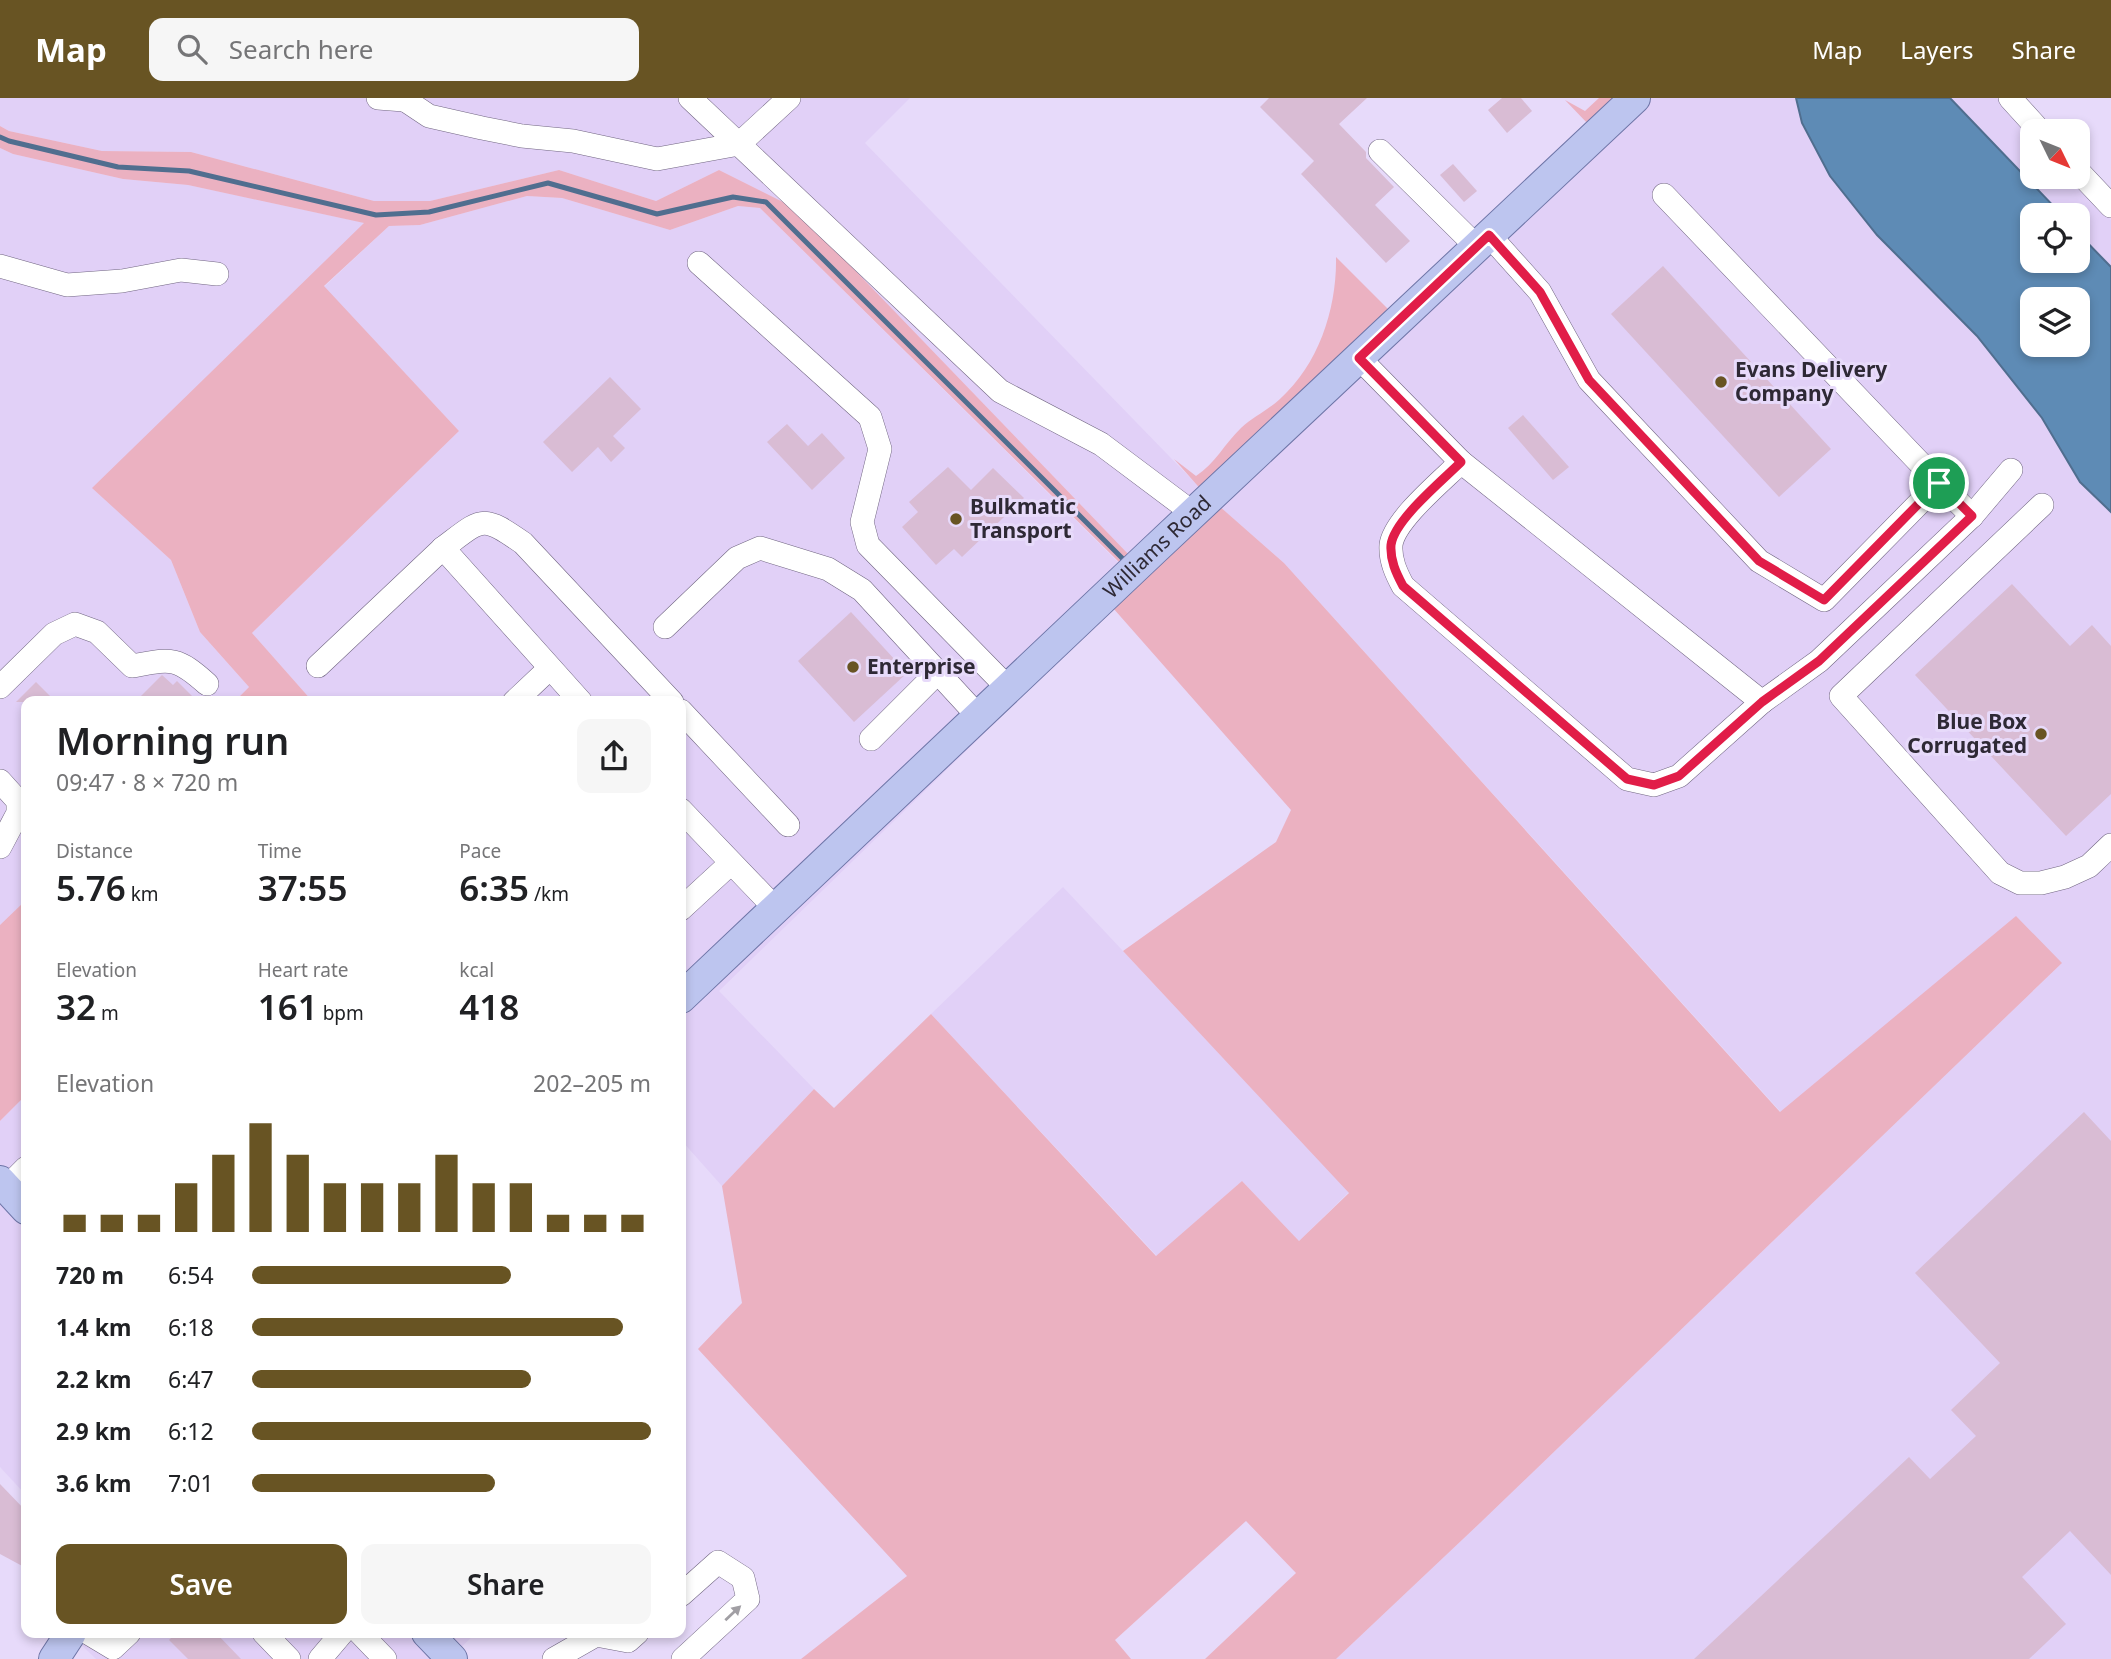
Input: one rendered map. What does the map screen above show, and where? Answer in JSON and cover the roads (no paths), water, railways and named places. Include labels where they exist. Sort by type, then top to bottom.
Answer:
[{"type":"main road","name":"Williams Road","points":[[686,993],[1635,98]]},
{"type":"main road","points":[[54,1659],[68,1638]]},
{"type":"main road","points":[[432,1638],[452,1659]]},
{"type":"street","points":[[378,98],[403,99],[429,116],[482,128],[522,136],[573,141],[657,159],[739,144],[789,98]]},
{"type":"street","points":[[690,98],[1000,391],[1101,444],[1193,513]]},
{"type":"street","points":[[2010,98],[2029,119]]},
{"type":"street","points":[[1381,151],[1540,292],[1589,380],[1759,561],[1824,600],[1854,628]]},
{"type":"street","points":[[2090,184],[2111,206]]},
{"type":"street","points":[[1664,195],[1972,516]]},
{"type":"street","points":[[699,263],[870,417],[880,449],[862,522],[868,545],[1008,688]]},
{"type":"street","points":[[0,266],[67,285],[122,281],[181,270],[217,274]]},
{"type":"street","points":[[1359,358],[1461,462],[1762,702]]},
{"type":"street","points":[[1461,462],[1408,513],[1391,543],[1394,569],[1403,586],[1627,779],[1654,785],[1679,776],[1762,702],[1819,661],[1972,516],[2011,470]]},
{"type":"street","points":[[1824,600],[1939,483]]},
{"type":"street","points":[[2042,505],[1840,696],[2000,873],[2020,883],[2041,883],[2065,877],[2089,866],[2111,845]]},
{"type":"street","points":[[317,666],[443,548],[475,524],[495,523],[523,543],[665,696]]},
{"type":"street","points":[[443,548],[576,696]]},
{"type":"street","points":[[665,627],[737,558],[760,548],[828,569],[862,590],[978,716]]},
{"type":"street","points":[[0,687],[54,634],[75,624],[97,632],[132,666],[167,660],[185,665],[207,684]]},
{"type":"street","points":[[520,696],[550,668]]},
{"type":"street","points":[[871,739],[938,672]]},
{"type":"street","points":[[686,718],[788,825]]},
{"type":"street","points":[[0,781],[21,801]]},
{"type":"street","points":[[0,847],[21,805]]},
{"type":"street","points":[[686,815],[775,908]]},
{"type":"street","points":[[686,904],[731,863]]},
{"type":"street","points":[[683,1659],[748,1599],[743,1578],[718,1562],[686,1591]]},
{"type":"street","points":[[96,1638],[113,1648],[124,1638]]},
{"type":"street","points":[[269,1638],[289,1659]]},
{"type":"street","points":[[320,1659],[338,1638]]},
{"type":"street","points":[[365,1638],[385,1659]]},
{"type":"street","points":[[554,1659],[591,1638]]},
{"type":"street","points":[[612,1638],[628,1641],[631,1638]]},
{"type":"water","points":[[1796,98],[1950,98],[2020,171],[2020,189],[2037,189],[2051,203],[2020,203],[2020,273],[2090,273],[2090,245],[2111,267],[2111,512],[2080,482],[2042,418],[1977,336],[1877,235],[1830,176],[1802,123]]},
{"type":"waterway","points":[[0,137],[118,167],[189,171],[376,215],[429,212],[548,183],[657,214],[733,197],[766,202],[1125,561]]},
{"type":"place","name":"Evans Delivery Company","points":[[1721,382]]},
{"type":"place","name":"Bulkmatic Transport","points":[[956,519]]},
{"type":"place","name":"Enterprise","points":[[853,667]]},
{"type":"place","name":"Blue Box Corrugated","points":[[2041,734]]}]
